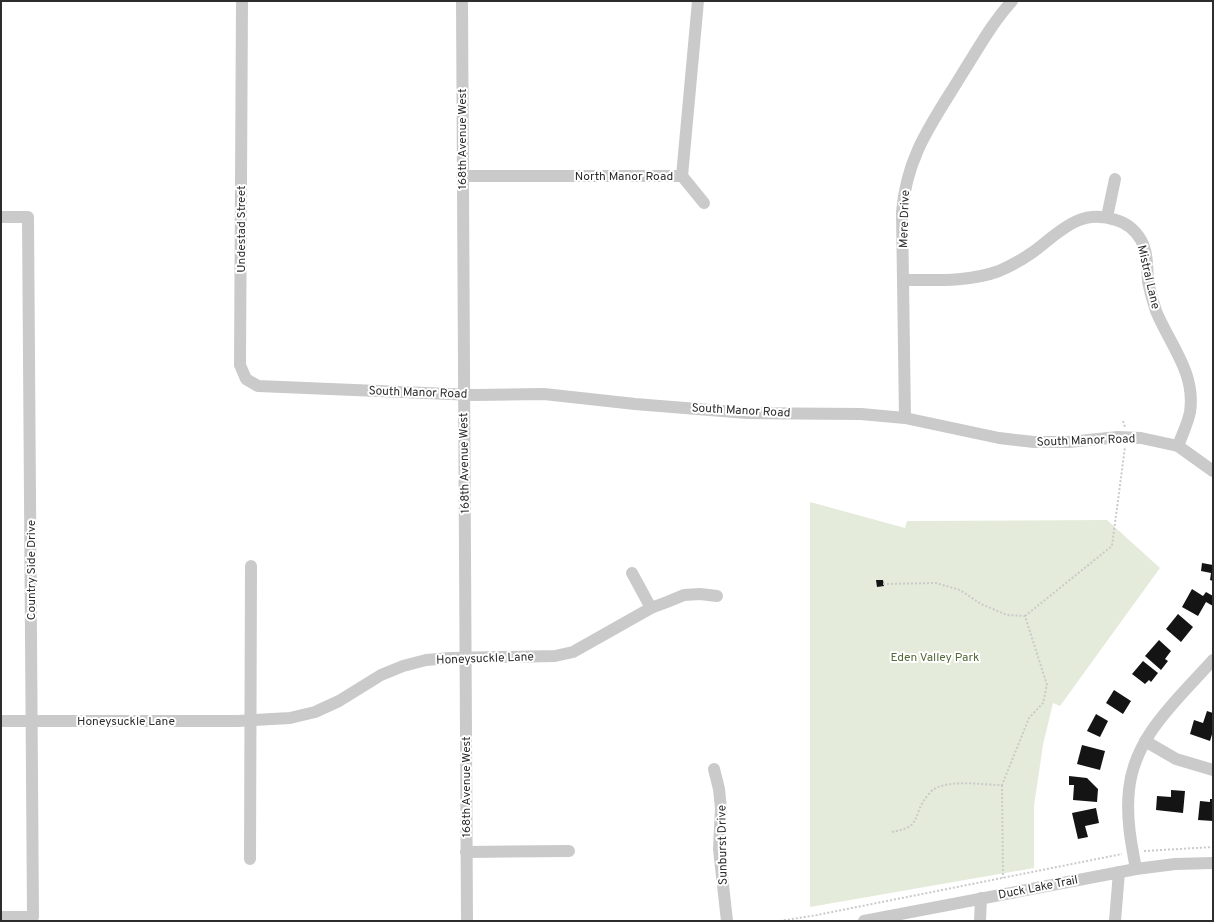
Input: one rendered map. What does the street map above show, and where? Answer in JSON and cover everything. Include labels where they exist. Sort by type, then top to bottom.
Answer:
[{"type":"street","name":"Undestad Street","points":[[242,1],[240,365],[246,379],[258,386]]},
{"type":"street","name":"168th Avenue West","points":[[462,1],[467,921]]},
{"type":"street","name":"North Manor Road","points":[[462,176],[682,176],[689,115],[698,1]]},
{"type":"street","name":"Mere Drive","points":[[905,418],[902,212],[904,189],[917,148],[994,23],[1012,1]]},
{"type":"street","points":[[682,176],[704,203]]},
{"type":"street","points":[[1107,217],[1115,179]]},
{"type":"street","name":"Country Side Drive","points":[[1,217],[28,217],[33,917],[1,917]]},
{"type":"street","name":"Mistral Lane","points":[[903,280],[978,277],[999,271],[1034,251],[1061,228],[1076,221],[1107,217],[1124,223],[1142,241],[1145,252],[1148,283],[1155,308],[1164,330],[1187,372],[1191,392],[1190,413],[1178,446]]},
{"type":"street","name":"South Manor Road","points":[[258,386],[463,394],[544,394],[636,404],[747,413],[860,414],[905,418],[998,438],[1034,442],[1069,442],[1127,437],[1141,438],[1178,446],[1213,470]]},
{"type":"street","points":[[250,859],[251,566]]},
{"type":"street","points":[[632,573],[651,608]]},
{"type":"street","name":"Honeysuckle Lane","points":[[1,721],[251,721],[290,718],[315,712],[339,701],[381,675],[403,666],[426,660],[465,657],[549,656],[573,652],[651,608],[684,595],[700,594],[717,596]]},
{"type":"street","points":[[1136,869],[1130,834],[1129,789],[1134,767],[1145,741],[1158,721],[1213,660]]},
{"type":"street","points":[[1145,741],[1176,759],[1213,770]]},
{"type":"street","name":"Sunburst Drive","points":[[714,769],[719,789],[721,809],[719,849],[722,890],[727,921]]},
{"type":"street","name":"168th Avenue West","points":[[466,852],[569,851]]},
{"type":"street","name":"Duck Lake Trail","points":[[864,921],[1136,869],[1175,864],[1213,863]]},
{"type":"street","points":[[1116,921],[1119,872]]},
{"type":"street","points":[[980,921],[981,898]]},
{"type":"path","points":[[883,584],[936,583],[960,590],[981,604],[1006,615],[1025,616],[1112,546],[1127,437],[1123,422]]},
{"type":"path","points":[[1003,878],[1002,785],[1029,718],[1043,703],[1046,686],[1025,616]]},
{"type":"path","points":[[890,832],[902,831],[916,821],[922,802],[934,789],[951,784],[1002,785]]},
{"type":"path","points":[[780,921],[1133,852],[1213,847]]},
{"type":"green space","name":"Eden Valley Park","points":[[810,502],[905,528],[907,521],[1107,520],[1160,568],[1060,706],[1053,703],[1043,745],[1034,806],[1034,868],[810,907]]},
{"type":"building","points":[[1202,563],[1213,565],[1213,581],[1210,580],[1211,573],[1201,571]]},
{"type":"building","points":[[876,580],[883,580],[884,586],[877,587]]},
{"type":"building","points":[[1192,589],[1203,596],[1206,592],[1213,596],[1213,606],[1206,602],[1198,616],[1182,607]]},
{"type":"building","points":[[1178,614],[1193,627],[1181,642],[1166,629]]},
{"type":"building","points":[[1159,640],[1171,651],[1165,659],[1168,661],[1161,670],[1145,656]]},
{"type":"building","points":[[1143,661],[1158,673],[1151,682],[1149,680],[1145,684],[1132,674]]},
{"type":"building","points":[[1114,690],[1131,701],[1123,714],[1106,703]]},
{"type":"building","points":[[1207,711],[1213,713],[1213,731],[1210,741],[1190,734],[1194,720],[1203,723]]},
{"type":"building","points":[[1096,714],[1108,721],[1100,737],[1087,731]]},
{"type":"building","points":[[1082,745],[1105,751],[1100,770],[1077,764]]},
{"type":"building","points":[[1069,776],[1087,778],[1098,789],[1097,802],[1073,800],[1074,785],[1069,785]]},
{"type":"building","points":[[1171,790],[1185,791],[1183,813],[1156,810],[1157,796],[1171,797]]},
{"type":"building","points":[[1210,799],[1213,799],[1213,821],[1198,820],[1200,801],[1210,802]]},
{"type":"building","points":[[1096,808],[1099,823],[1085,826],[1088,837],[1078,839],[1072,813]]}]
